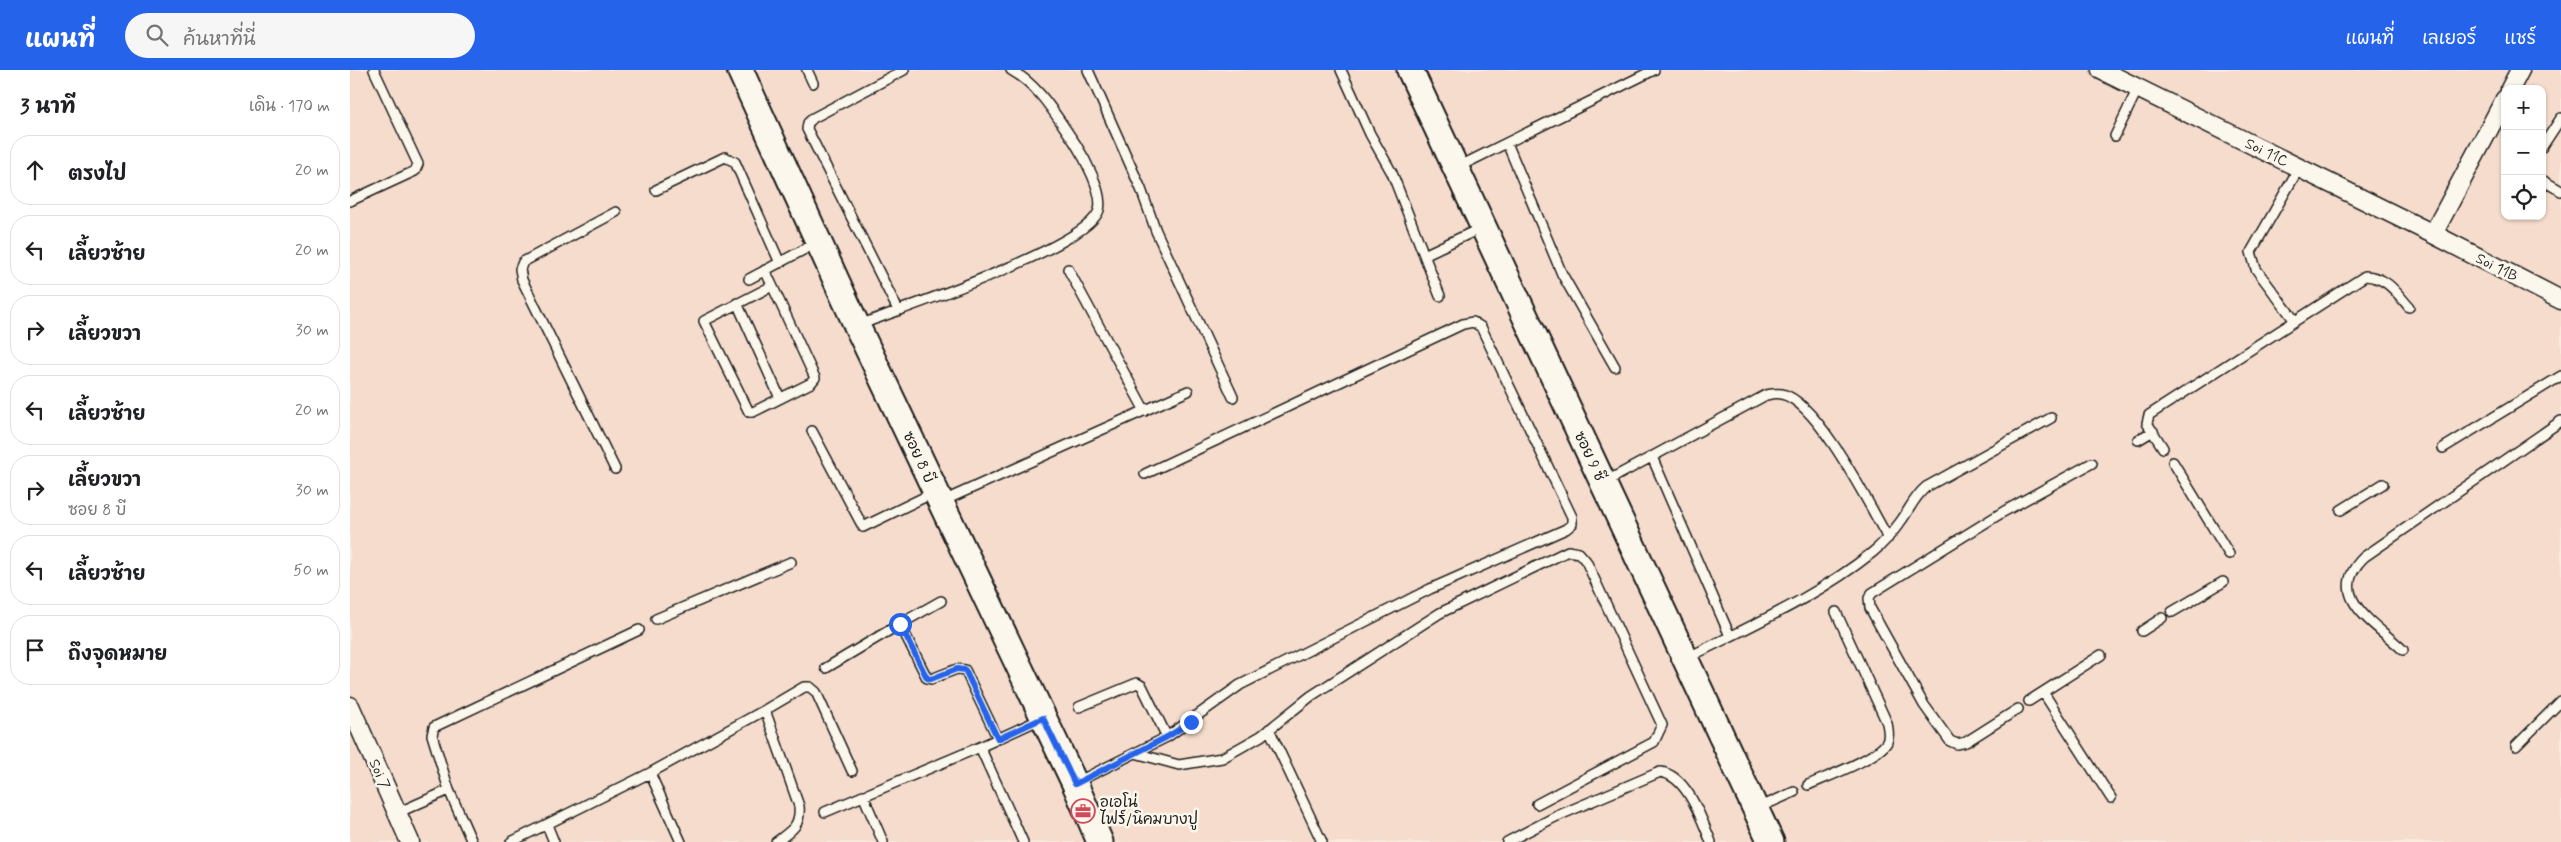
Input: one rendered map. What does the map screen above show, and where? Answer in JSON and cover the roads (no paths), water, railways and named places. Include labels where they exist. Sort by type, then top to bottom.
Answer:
[{"type":"street","name":"ซอย 8 บี","points":[[740,70],[857,326],[1075,784],[1100,842]]},
{"type":"street","name":"ซอย 9 ซี","points":[[1410,70],[1771,842]]},
{"type":"street","name":"Soi 11C","points":[[2100,70],[2433,234]]},
{"type":"street","points":[[2512,85],[2520,70]]},
{"type":"street","points":[[2433,234],[2501,107]]},
{"type":"street","name":"Soi 11B","points":[[2433,234],[2561,300]]},
{"type":"street","name":"Soi 7","points":[[350,706],[410,842]]},
{"type":"lane","points":[[350,201],[415,171],[418,164],[374,70]]},
{"type":"lane","points":[[807,70],[813,82]]},
{"type":"lane","points":[[898,310],[807,129],[808,123],[813,118],[904,70]]},
{"type":"lane","points":[[857,326],[1023,261],[1092,222],[1099,209],[1099,196],[1083,155],[1039,91],[1011,70]]},
{"type":"lane","points":[[1088,70],[1141,189],[1156,230],[1233,397]]},
{"type":"lane","points":[[1341,70],[1370,134],[1392,173],[1440,296]]},
{"type":"lane","points":[[1456,168],[1654,70]]},
{"type":"lane","points":[[2114,136],[2138,88]]},
{"type":"lane","points":[[2546,141],[2561,118]]},
{"type":"lane","points":[[1507,143],[1562,274],[1615,367]]},
{"type":"lane","points":[[656,190],[725,158],[731,159],[735,162],[780,263]]},
{"type":"lane","points":[[2295,321],[2256,269],[2251,252],[2299,168]]},
{"type":"lane","points":[[2546,182],[2561,191]]},
{"type":"lane","points":[[615,469],[522,280],[520,269],[523,262],[616,212]]},
{"type":"lane","points":[[1424,255],[1483,227]]},
{"type":"lane","points":[[749,279],[818,242]]},
{"type":"lane","points":[[1068,269],[1146,411]]},
{"type":"lane","points":[[765,270],[815,378],[811,383],[753,412],[746,409],[704,323],[705,318],[772,286]]},
{"type":"lane","points":[[2163,448],[2147,423],[2149,415],[2160,406],[2365,276],[2376,276],[2386,281],[2410,307]]},
{"type":"lane","points":[[737,303],[780,398]]},
{"type":"lane","points":[[1075,784],[1167,737],[1240,685],[1430,590],[1566,529],[1572,524],[1572,517],[1481,327],[1473,322],[1463,324],[1145,474]]},
{"type":"lane","points":[[2444,448],[2561,376]]},
{"type":"lane","points":[[812,431],[860,528],[1146,411],[1188,391]]},
{"type":"lane","points":[[1603,484],[1766,395],[1782,394],[1795,401],[1829,434],[1888,538]]},
{"type":"lane","points":[[1686,658],[1800,600],[1842,575],[1888,538],[1902,520],[1918,493],[2051,418]]},
{"type":"lane","points":[[2403,650],[2355,605],[2349,592],[2348,581],[2354,567],[2364,557],[2561,421]]},
{"type":"lane","points":[[2138,440],[2152,431]]},
{"type":"lane","points":[[1652,457],[1730,636]]},
{"type":"lane","points":[[2173,462],[2229,554]]},
{"type":"lane","points":[[2018,709],[1966,742],[1957,744],[1950,741],[1920,697],[1870,608],[1869,598],[1872,593],[2003,512],[2092,463]]},
{"type":"lane","points":[[2341,510],[2383,484]]},
{"type":"lane","points":[[1135,753],[1179,765],[1222,758],[1269,729],[1311,696],[1440,613],[1568,551],[1579,553],[1586,561],[1662,726],[1654,742],[1537,804]]},
{"type":"lane","points":[[656,619],[791,562]]},
{"type":"lane","points":[[2172,612],[2224,582]]},
{"type":"lane","points":[[826,668],[941,601]]},
{"type":"lane","points":[[1808,785],[1874,754],[1886,744],[1889,735],[1887,723],[1836,612]]},
{"type":"lane","points":[[2142,631],[2162,618]]},
{"type":"lane","points":[[900,624],[927,678],[931,679],[957,669],[965,670],[998,739]]},
{"type":"lane","points":[[472,842],[448,790],[432,735],[434,727],[639,630]]},
{"type":"lane","points":[[2029,701],[2101,655]]},
{"type":"lane","points":[[1078,707],[1137,683],[1142,686],[1167,737]]},
{"type":"lane","points":[[511,842],[650,772],[804,687],[810,687],[816,692],[852,771]]},
{"type":"lane","points":[[2043,692],[2111,798]]},
{"type":"lane","points":[[2516,746],[2561,701]]},
{"type":"lane","points":[[765,710],[799,806],[800,817],[796,827],[776,842]]},
{"type":"lane","points":[[824,812],[980,747],[1043,718]]},
{"type":"lane","points":[[1269,729],[1322,842]]},
{"type":"lane","points":[[980,747],[1023,842]]},
{"type":"lane","points":[[650,772],[681,842]]},
{"type":"lane","points":[[1507,842],[1556,817],[1660,772],[1669,773],[1680,781],[1696,808],[1711,842]]},
{"type":"lane","points":[[397,814],[448,790]]},
{"type":"lane","points":[[1756,809],[1794,792]]},
{"type":"lane","points":[[863,795],[883,842]]},
{"type":"lane","points":[[547,825],[554,842]]},
{"type":"place","name":"อูเอโน่ ไฟร์/นิคมบางปู","points":[[1083,811]]}]
